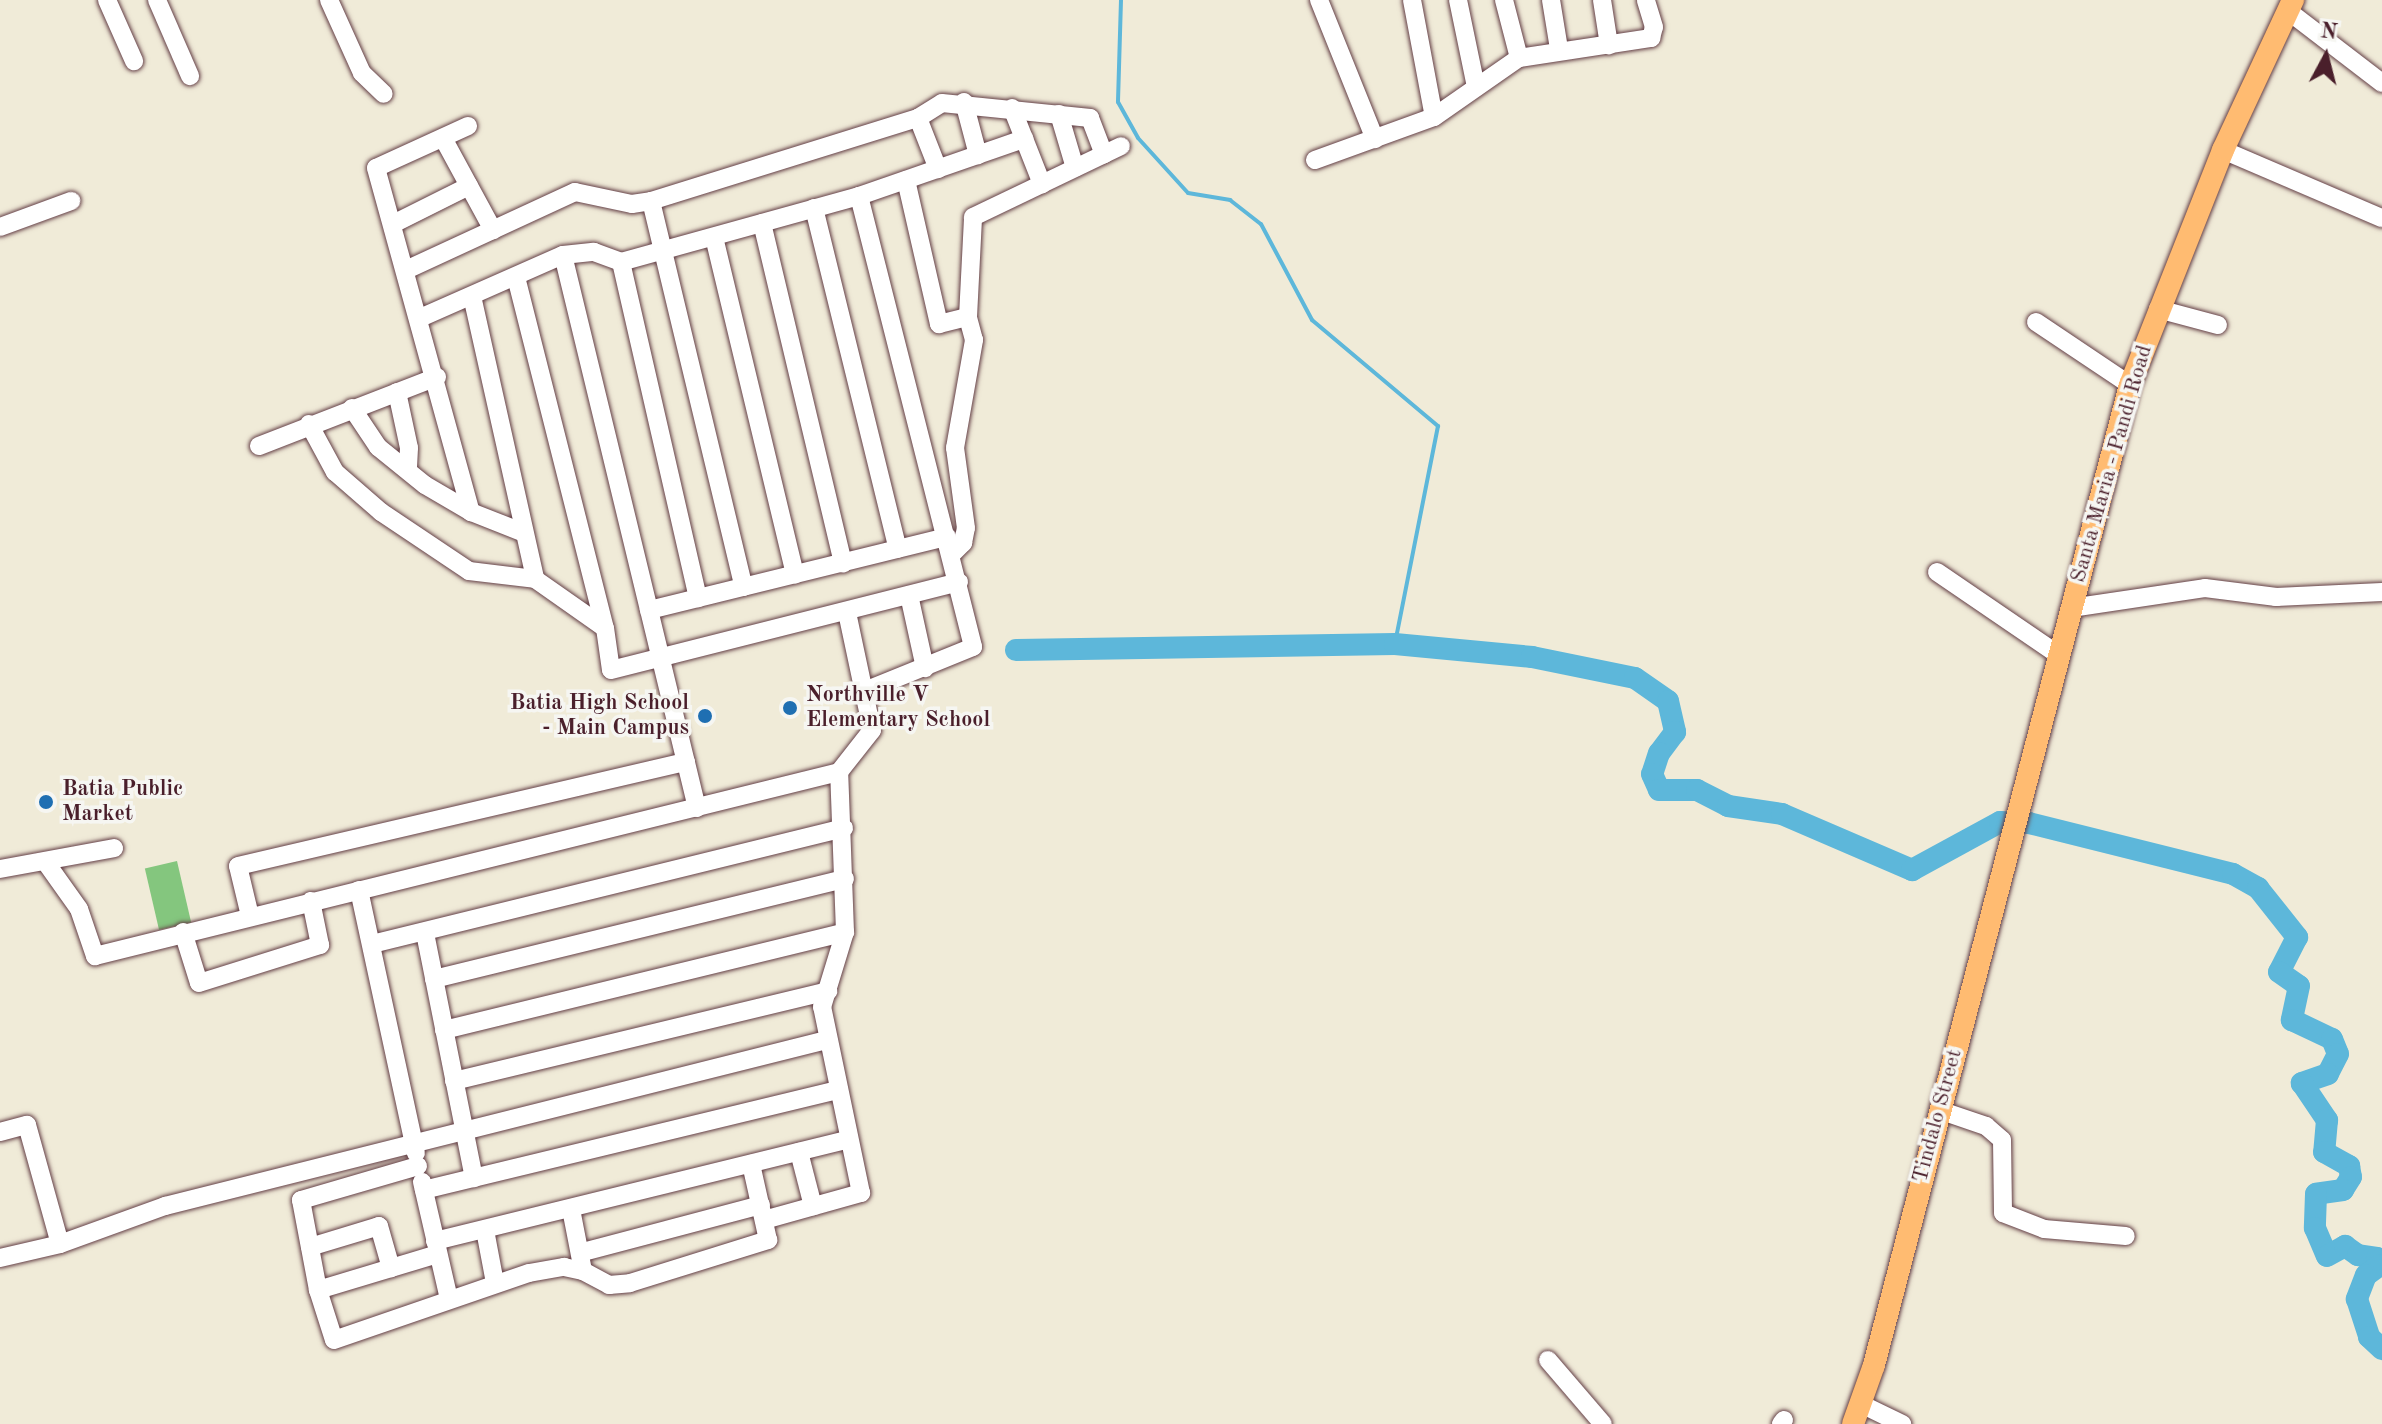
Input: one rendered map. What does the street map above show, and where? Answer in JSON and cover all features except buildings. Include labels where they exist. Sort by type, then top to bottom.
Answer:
[{"type":"main road","name":"Santa Maria - Pandi Road","points":[[2021,807],[2057,654],[2130,385],[2223,150],[2290,5]]},
{"type":"main road","name":"Tindalo Street","points":[[1857,1414],[2021,807]]},
{"type":"street","points":[[107,0],[134,61]]},
{"type":"street","points":[[157,0],[190,76]]},
{"type":"street","points":[[329,0],[362,73],[384,94]]},
{"type":"street","points":[[1319,0],[1375,139]]},
{"type":"street","points":[[1412,0],[1434,117]]},
{"type":"street","points":[[1458,0],[1476,87]]},
{"type":"street","points":[[1504,0],[1519,58]]},
{"type":"street","points":[[1551,0],[1559,49]]},
{"type":"street","points":[[1602,0],[1609,45]]},
{"type":"street","points":[[1315,160],[1434,117],[1519,58],[1559,49],[1651,38],[1654,27],[1646,0]]},
{"type":"street","points":[[2290,5],[2382,83]]},
{"type":"street","points":[[964,102],[978,155]]},
{"type":"street","points":[[406,270],[575,192],[632,204],[651,201],[918,118],[942,103],[964,102],[1090,118],[1112,150],[973,217],[968,317],[974,340],[955,448],[966,528],[963,543],[898,549],[649,610]]},
{"type":"street","points":[[1012,108],[1042,184]]},
{"type":"street","points":[[1059,114],[1075,168]]},
{"type":"street","points":[[918,118],[938,169]]},
{"type":"street","points":[[468,126],[376,168],[437,377],[471,512]]},
{"type":"street","points":[[443,138],[493,230]]},
{"type":"street","points":[[420,318],[563,255],[594,252],[621,262],[859,196],[1024,139]]},
{"type":"street","points":[[2223,150],[2382,218]]},
{"type":"street","points":[[906,180],[939,324],[968,317]]},
{"type":"street","points":[[393,224],[469,186]]},
{"type":"street","points":[[859,196],[950,546],[973,647],[867,690]]},
{"type":"street","points":[[0,227],[71,201]]},
{"type":"street","points":[[651,201],[744,587]]},
{"type":"street","points":[[814,208],[898,549]]},
{"type":"street","points":[[762,223],[843,563]]},
{"type":"street","points":[[714,237],[795,574]]},
{"type":"street","points":[[563,255],[697,808]]},
{"type":"street","points":[[621,262],[698,598]]},
{"type":"street","points":[[516,277],[605,628],[611,670],[959,582]]},
{"type":"street","points":[[472,296],[535,579]]},
{"type":"street","points":[[2158,309],[2218,325]]},
{"type":"street","points":[[2036,322],[2130,385]]},
{"type":"street","points":[[259,446],[309,424],[437,377]]},
{"type":"street","points":[[397,392],[409,448],[408,470]]},
{"type":"street","points":[[352,408],[378,447],[408,470],[471,512],[524,533]]},
{"type":"street","points":[[309,424],[335,472],[381,512],[469,571],[535,579],[605,628]]},
{"type":"street","points":[[927,458],[955,448]]},
{"type":"street","points":[[1937,572],[2057,654]]},
{"type":"street","points":[[2071,608],[2205,588],[2276,597],[2382,592]]},
{"type":"street","points":[[909,595],[925,668]]},
{"type":"street","points":[[47,864],[79,909],[95,956],[839,772],[872,730],[867,690],[847,612]]},
{"type":"street","points":[[250,916],[238,866],[686,762]]},
{"type":"street","points":[[583,1252],[762,1212],[813,1206],[861,1193],[822,1007],[845,932],[844,828],[839,772]]},
{"type":"street","points":[[372,944],[844,828]]},
{"type":"street","points":[[0,869],[47,864],[114,848]]},
{"type":"street","points":[[434,979],[845,879]]},
{"type":"street","points":[[359,890],[449,1299]]},
{"type":"street","points":[[183,932],[199,983],[320,945],[311,901]]},
{"type":"street","points":[[444,1030],[845,932]]},
{"type":"street","points":[[425,933],[474,1178]]},
{"type":"street","points":[[454,1081],[828,991]]},
{"type":"street","points":[[0,1258],[60,1244],[165,1206],[464,1128],[827,1040]]},
{"type":"street","points":[[424,1190],[837,1090]]},
{"type":"street","points":[[1939,1110],[1986,1126],[2002,1140],[2003,1213],[2044,1229],[2126,1236]]},
{"type":"street","points":[[0,1132],[27,1125],[60,1244]]},
{"type":"street","points":[[318,1290],[391,1268],[485,1230],[849,1139]]},
{"type":"street","points":[[799,1152],[813,1206]]},
{"type":"street","points":[[418,1166],[301,1200],[318,1290],[334,1340],[495,1283],[564,1267],[583,1271],[609,1285],[630,1283],[768,1240],[751,1164]]},
{"type":"street","points":[[571,1209],[583,1252],[583,1271]]},
{"type":"street","points":[[310,1247],[379,1226],[391,1268]]},
{"type":"street","points":[[485,1230],[495,1283]]},
{"type":"street","points":[[1548,1360],[1603,1424]]},
{"type":"street","points":[[1857,1414],[1902,1424]]},
{"type":"green space","points":[[177,861],[191,922],[159,930],[145,868]]},
{"type":"waterway","points":[[1121,0],[1118,102],[1138,138],[1188,193],[1230,200],[1261,224],[1312,320],[1438,426],[1395,644]]},
{"type":"waterway","points":[[1016,650],[1395,644],[1532,657],[1635,678],[1668,701],[1675,732],[1659,753],[1652,774],[1659,790],[1697,790],[1728,806],[1782,814],[1912,870],[2000,822],[2029,823],[2233,874],[2258,888],[2297,937],[2279,972],[2299,986],[2292,1020],[2332,1039],[2338,1054],[2328,1074],[2302,1083],[2327,1120],[2324,1152],[2349,1166],[2351,1177],[2343,1190],[2316,1194],[2315,1228],[2327,1256],[2345,1246],[2358,1255],[2377,1258],[2380,1265],[2366,1275],[2357,1299],[2369,1337],[2382,1349]]},
{"type":"place","name":"Northville V Elementary School","points":[[790,708]]},
{"type":"place","name":"Batia High School - Main Campus","points":[[705,716]]},
{"type":"place","name":"Batia Public Market","points":[[46,802]]}]
